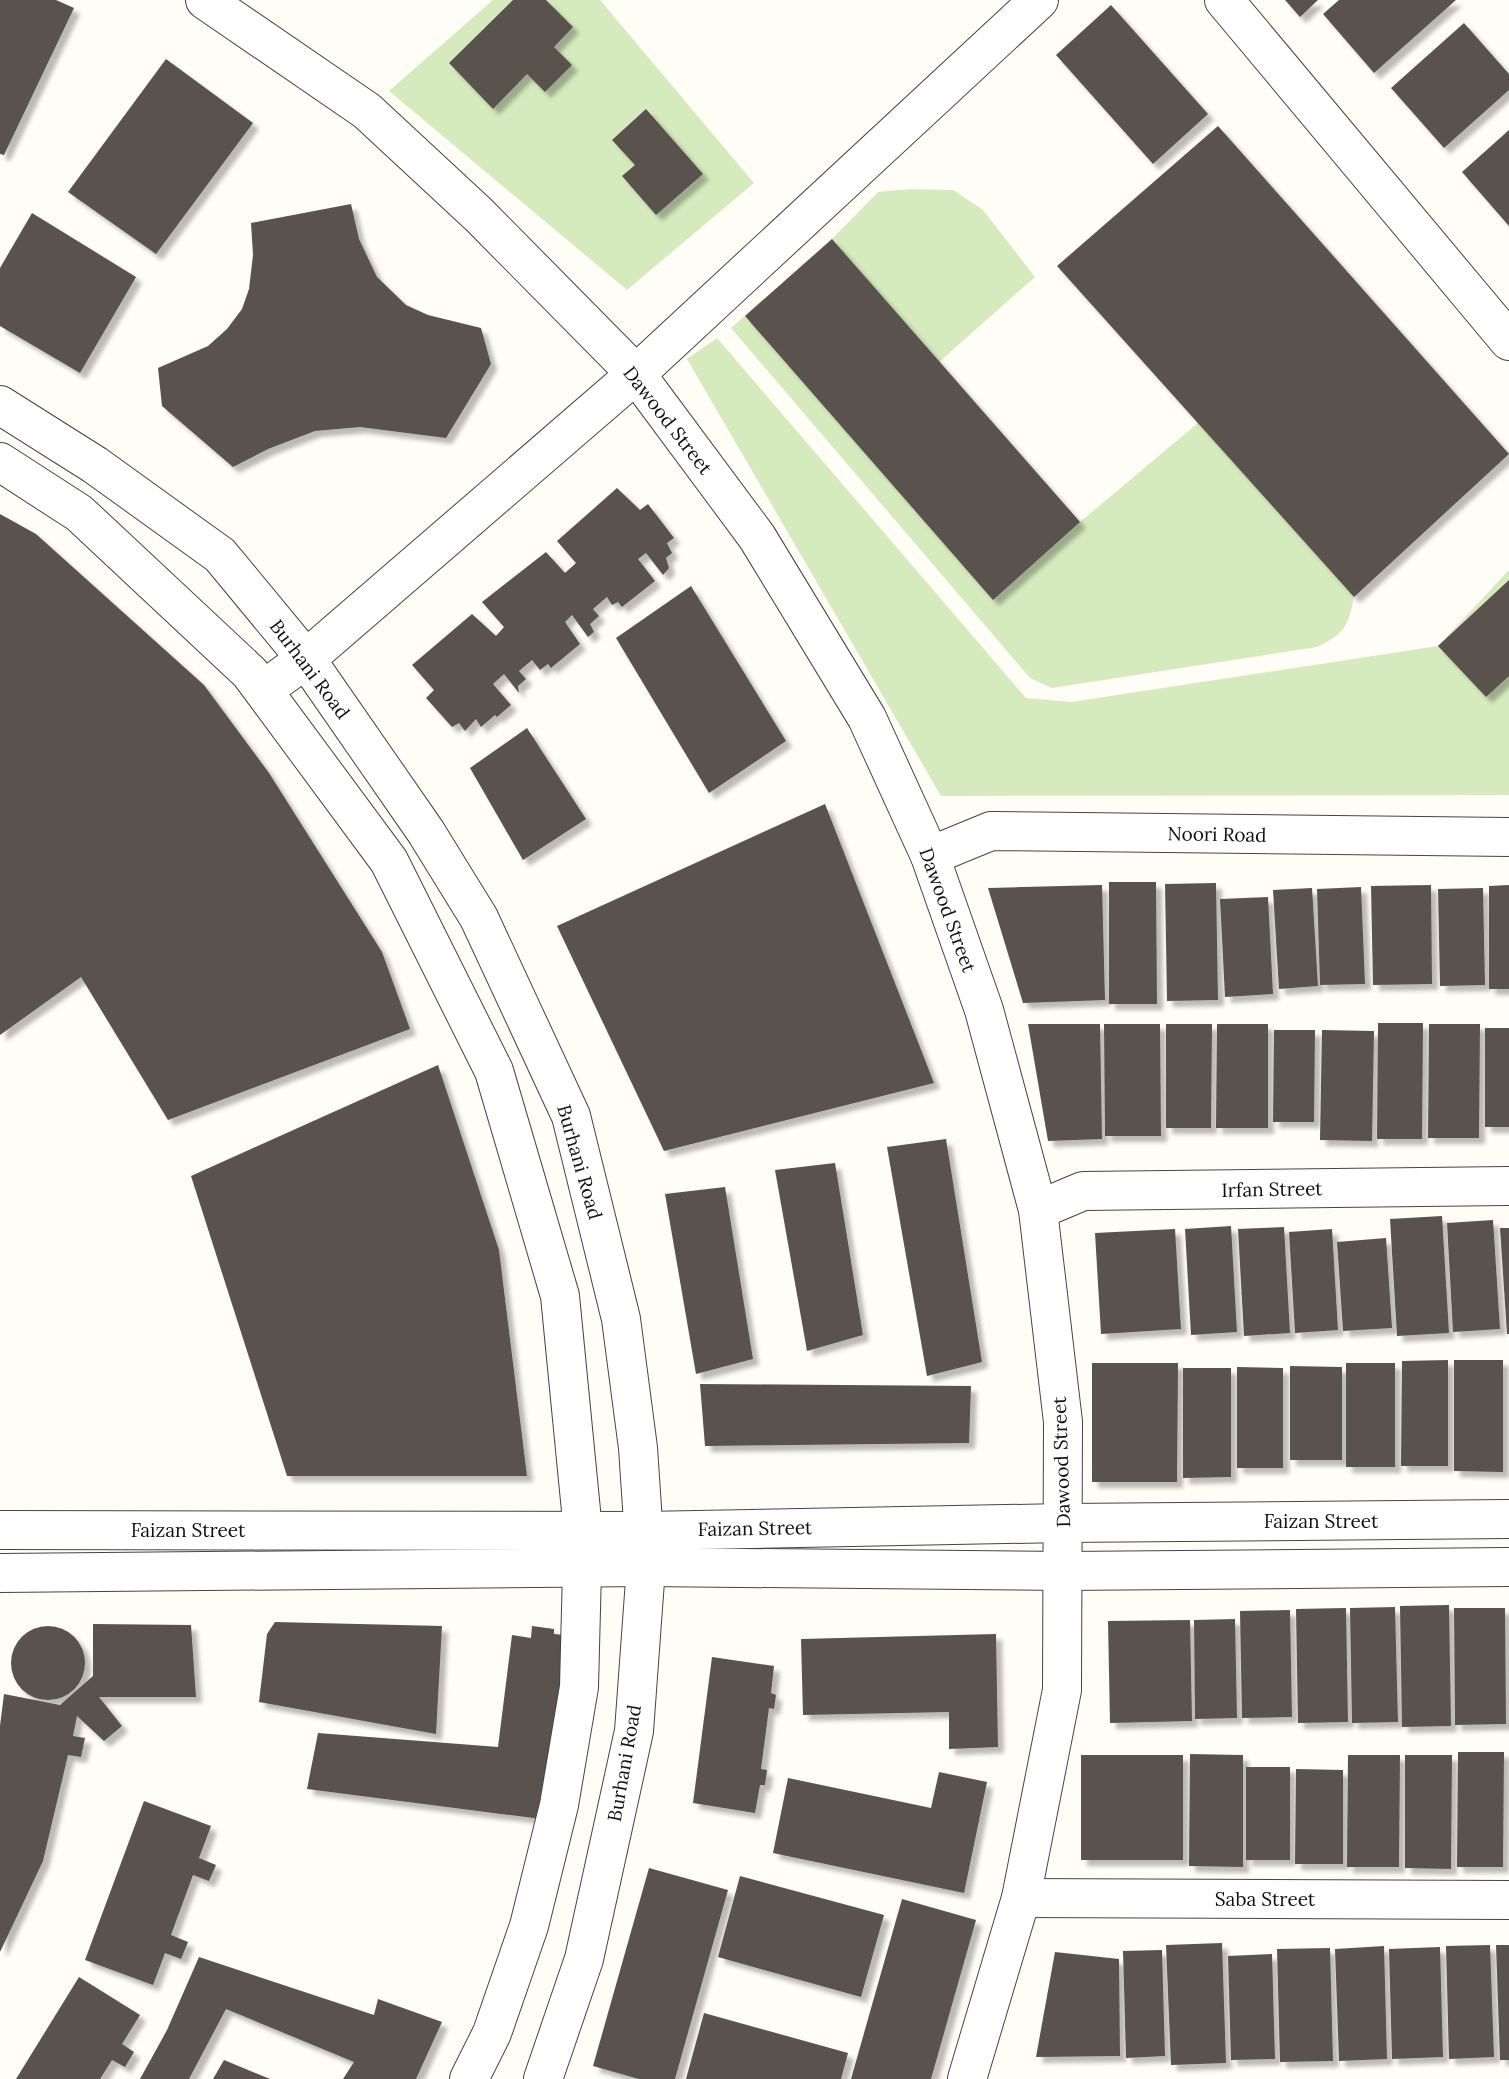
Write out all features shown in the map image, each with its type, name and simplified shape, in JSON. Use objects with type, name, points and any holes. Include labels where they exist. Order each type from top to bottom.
[{"type":"street","name":"Dawood Street","points":[[205,0],[367,111],[479,215],[636,374],[757,537],[867,718],[930,856],[984,1010],[1038,1210],[1063,1422],[1062,1690],[1021,1898],[967,2079]]},
{"type":"street","points":[[263,690],[306,659],[636,374],[1039,0]]},
{"type":"street","points":[[1224,0],[1509,341]]},
{"type":"street","name":"Burhani Road","points":[[0,405],[95,464],[220,555],[306,659],[426,832],[479,918],[571,1116],[621,1319],[638,1448],[645,1549],[634,1731],[584,1959],[543,2079]]},
{"type":"street","points":[[0,462],[79,513],[250,673],[389,860],[494,1071],[560,1297],[584,1549],[579,1687],[559,1805],[529,1926],[492,2034],[469,2079]]},
{"type":"street","name":"Noori Road","points":[[930,856],[991,831],[1509,837]]},
{"type":"street","name":"Irfan Street","points":[[1038,1210],[1083,1191],[1509,1186]]},
{"type":"street","name":"Faizan Street","points":[[645,1549],[1063,1523],[1509,1519]]},
{"type":"street","name":"Faizan Street","points":[[0,1530],[645,1549],[1064,1572],[1509,1567]]},
{"type":"street","name":"Faizan Street","points":[[0,1573],[584,1549]]},
{"type":"street","name":"Saba Street","points":[[1021,1898],[1509,1900]]},
{"type":"green space","points":[[493,0],[600,0],[754,183],[627,290],[389,91]]},
{"type":"green space","points":[[910,189],[953,190],[983,210],[1035,277],[939,362],[1080,522],[1198,423],[1354,597],[1347,623],[1339,633],[1317,647],[1052,688],[1030,678],[731,328],[832,239],[878,192]]},
{"type":"green space","points":[[717,338],[1026,698],[1071,702],[1438,646],[1509,570],[1509,795],[941,796],[687,359]]},
{"type":"building","points":[[0,0],[56,0],[74,8],[4,155],[0,154]]},
{"type":"building","points":[[513,0],[546,0],[573,27],[554,47],[572,65],[545,92],[527,74],[493,109],[449,63]]},
{"type":"building","points":[[1285,0],[1318,0],[1300,17]]},
{"type":"building","points":[[1339,0],[1456,0],[1374,73],[1323,14]]},
{"type":"building","points":[[1111,5],[1208,114],[1153,164],[1056,55]]},
{"type":"building","points":[[1464,23],[1509,74],[1509,90],[1444,148],[1391,88]]},
{"type":"building","points":[[166,59],[253,123],[156,254],[68,192]]},
{"type":"building","points":[[646,109],[703,174],[656,215],[622,176],[635,165],[612,140]]},
{"type":"building","points":[[1218,126],[1509,454],[1354,597],[1057,266]]},
{"type":"building","points":[[1509,130],[1509,226],[1462,172]]},
{"type":"building","points":[[351,204],[359,239],[377,277],[406,305],[428,315],[481,328],[491,364],[446,438],[360,427],[315,431],[268,449],[233,467],[162,406],[158,368],[208,346],[227,329],[242,309],[249,289],[253,255],[251,223]]},
{"type":"building","points":[[32,213],[136,277],[80,373],[0,326],[0,268]]},
{"type":"building","points":[[832,239],[1080,522],[993,600],[745,316]]},
{"type":"building","points":[[617,488],[640,510],[648,504],[674,538],[667,543],[672,553],[666,558],[669,568],[663,575],[646,553],[638,559],[655,581],[622,607],[618,602],[612,605],[607,597],[593,609],[599,616],[590,624],[594,632],[588,637],[572,615],[565,622],[580,644],[551,668],[548,664],[540,670],[532,660],[519,671],[526,679],[518,686],[519,693],[504,674],[493,684],[511,705],[481,727],[476,719],[465,731],[459,723],[452,727],[426,698],[434,690],[412,665],[472,614],[496,636],[504,627],[482,602],[546,552],[565,573],[576,563],[557,541]]},
{"type":"building","points":[[0,514],[36,534],[204,685],[269,773],[382,952],[410,1029],[168,1120],[81,977],[0,1035]]},
{"type":"building","points":[[1509,580],[1509,676],[1486,697],[1438,646]]},
{"type":"building","points":[[691,586],[786,741],[709,793],[616,638]]},
{"type":"building","points":[[527,728],[586,819],[523,860],[470,768]]},
{"type":"building","points":[[825,804],[934,1083],[664,1151],[557,926]]},
{"type":"building","points":[[1109,882],[1156,882],[1157,1004],[1109,1004]]},
{"type":"building","points":[[1216,883],[1218,1000],[1167,1001],[1165,884]]},
{"type":"building","points":[[1102,885],[1105,1000],[1023,1003],[988,888]]},
{"type":"building","points":[[1431,885],[1432,984],[1373,985],[1371,886]]},
{"type":"building","points":[[1509,885],[1509,989],[1489,989],[1489,886]]},
{"type":"building","points":[[1361,887],[1365,984],[1320,985],[1317,889]]},
{"type":"building","points":[[1312,888],[1318,986],[1279,989],[1273,890]]},
{"type":"building","points":[[1483,888],[1485,985],[1440,986],[1438,889]]},
{"type":"building","points":[[1268,897],[1273,994],[1225,997],[1220,899]]},
{"type":"building","points":[[1378,1023],[1423,1023],[1422,1139],[1377,1139]]},
{"type":"building","points":[[1028,1024],[1100,1024],[1102,1139],[1048,1141]]},
{"type":"building","points":[[1104,1024],[1160,1024],[1161,1136],[1105,1136]]},
{"type":"building","points":[[1166,1024],[1212,1024],[1211,1128],[1166,1128]]},
{"type":"building","points":[[1217,1024],[1268,1024],[1268,1128],[1216,1128]]},
{"type":"building","points":[[1429,1024],[1480,1024],[1479,1138],[1428,1138]]},
{"type":"building","points":[[1485,1028],[1509,1028],[1509,1127],[1485,1127]]},
{"type":"building","points":[[1274,1030],[1315,1030],[1314,1122],[1273,1122]]},
{"type":"building","points":[[1322,1030],[1374,1031],[1372,1141],[1320,1140]]},
{"type":"building","points":[[438,1065],[499,1250],[527,1476],[287,1476],[191,1176]]},
{"type":"building","points":[[946,1139],[982,1362],[927,1376],[887,1147]]},
{"type":"building","points":[[835,1163],[863,1335],[807,1351],[775,1170]]},
{"type":"building","points":[[725,1187],[753,1359],[696,1374],[665,1194]]},
{"type":"building","points":[[1442,1216],[1449,1333],[1397,1336],[1390,1219]]},
{"type":"building","points":[[1493,1220],[1500,1329],[1453,1332],[1447,1223]]},
{"type":"building","points":[[1231,1226],[1237,1332],[1191,1335],[1185,1229]]},
{"type":"building","points":[[1284,1227],[1290,1333],[1244,1336],[1238,1229]]},
{"type":"building","points":[[1500,1228],[1509,1228],[1509,1334],[1507,1334]]},
{"type":"building","points":[[1175,1229],[1181,1329],[1101,1334],[1095,1233]]},
{"type":"building","points":[[1332,1229],[1338,1330],[1295,1333],[1289,1232]]},
{"type":"building","points":[[1386,1238],[1392,1328],[1343,1331],[1337,1242]]},
{"type":"building","points":[[1448,1360],[1448,1466],[1401,1466],[1402,1361]]},
{"type":"building","points":[[1454,1360],[1503,1360],[1503,1472],[1454,1471]]},
{"type":"building","points":[[1092,1363],[1178,1363],[1177,1482],[1092,1482]]},
{"type":"building","points":[[1346,1363],[1395,1363],[1395,1467],[1346,1467]]},
{"type":"building","points":[[1290,1366],[1342,1367],[1342,1460],[1290,1460]]},
{"type":"building","points":[[1237,1367],[1283,1368],[1283,1468],[1237,1468]]},
{"type":"building","points":[[1183,1368],[1231,1368],[1231,1477],[1183,1478]]},
{"type":"building","points":[[700,1384],[971,1386],[969,1443],[705,1446]]},
{"type":"building","points":[[1449,1605],[1451,1726],[1402,1727],[1400,1606]]},
{"type":"building","points":[[1395,1607],[1398,1722],[1352,1723],[1350,1608]]},
{"type":"building","points":[[1346,1608],[1348,1722],[1298,1723],[1296,1609]]},
{"type":"building","points":[[1454,1608],[1505,1608],[1506,1724],[1455,1725]]},
{"type":"building","points":[[1290,1610],[1292,1717],[1242,1718],[1240,1611]]},
{"type":"building","points":[[1235,1619],[1237,1718],[1195,1719],[1194,1620]]},
{"type":"building","points":[[1190,1620],[1192,1721],[1110,1723],[1108,1621]]},
{"type":"building","points":[[275,1622],[442,1626],[436,1734],[259,1702],[267,1634]]},
{"type":"building","points":[[93,1624],[191,1625],[196,1697],[99,1697],[122,1726],[104,1741],[77,1716],[73,1736],[85,1738],[81,1757],[68,1755],[43,1861],[0,1952],[0,1726],[4,1694],[60,1705],[93,1676]]},
{"type":"building","points":[[48,1626],[69,1632],[79,1642],[85,1663],[79,1684],[69,1694],[48,1700],[27,1694],[17,1684],[11,1663],[17,1642],[27,1632]]},
{"type":"building","points":[[532,1626],[554,1629],[554,1634],[573,1636],[549,1820],[307,1789],[318,1733],[498,1747],[512,1635],[531,1638]]},
{"type":"building","points":[[996,1634],[998,1747],[949,1749],[949,1712],[803,1715],[801,1639]]},
{"type":"building","points":[[712,1657],[774,1666],[771,1693],[776,1695],[774,1709],[769,1708],[761,1769],[767,1770],[765,1785],[760,1785],[755,1813],[693,1803]]},
{"type":"building","points":[[1458,1752],[1504,1752],[1503,1867],[1457,1867]]},
{"type":"building","points":[[1190,1754],[1243,1755],[1243,1867],[1189,1866]]},
{"type":"building","points":[[1081,1755],[1183,1755],[1183,1860],[1081,1860]]},
{"type":"building","points":[[1348,1755],[1400,1755],[1399,1867],[1347,1867]]},
{"type":"building","points":[[1405,1755],[1452,1755],[1451,1869],[1405,1868]]},
{"type":"building","points":[[1246,1767],[1290,1767],[1290,1860],[1246,1860]]},
{"type":"building","points":[[1296,1769],[1343,1770],[1343,1864],[1295,1864]]},
{"type":"building","points":[[939,1772],[987,1782],[964,1893],[773,1853],[788,1778],[931,1808]]},
{"type":"building","points":[[144,1801],[211,1826],[199,1858],[216,1865],[209,1881],[193,1875],[171,1935],[188,1942],[181,1959],[165,1953],[153,1985],[85,1960]]},
{"type":"building","points":[[649,1868],[728,1890],[675,2079],[639,2079],[593,2066]]},
{"type":"building","points":[[740,1876],[884,1915],[861,1997],[718,1957]]},
{"type":"building","points":[[902,1899],[976,1920],[931,2079],[851,2079]]},
{"type":"building","points":[[1222,1943],[1226,2063],[1171,2065],[1166,1945]]},
{"type":"building","points":[[1490,1945],[1494,2057],[1449,2059],[1446,1946]]},
{"type":"building","points":[[1496,1945],[1509,1945],[1509,2060],[1500,2060]]},
{"type":"building","points":[[1384,1946],[1387,2059],[1339,2061],[1335,1949]]},
{"type":"building","points":[[1440,1947],[1443,2057],[1392,2059],[1389,1949]]},
{"type":"building","points":[[1330,1948],[1333,2061],[1280,2062],[1277,1949]]},
{"type":"building","points":[[1162,1950],[1165,2056],[1126,2058],[1123,1951]]},
{"type":"building","points":[[1055,1952],[1119,1959],[1120,2056],[1036,2057]]},
{"type":"building","points":[[1272,1954],[1275,2059],[1231,2060],[1228,1956]]},
{"type":"building","points":[[199,1957],[374,2015],[378,1999],[442,2022],[416,2079],[343,2079],[354,2062],[226,2009],[189,2079],[140,2079],[167,2030]]},
{"type":"building","points":[[79,1977],[140,2015],[122,2044],[134,2052],[125,2067],[112,2060],[100,2079],[16,2079]]},
{"type":"building","points":[[704,2013],[848,2053],[841,2079],[686,2079]]},
{"type":"building","points":[[224,2060],[270,2079],[213,2079]]}]
